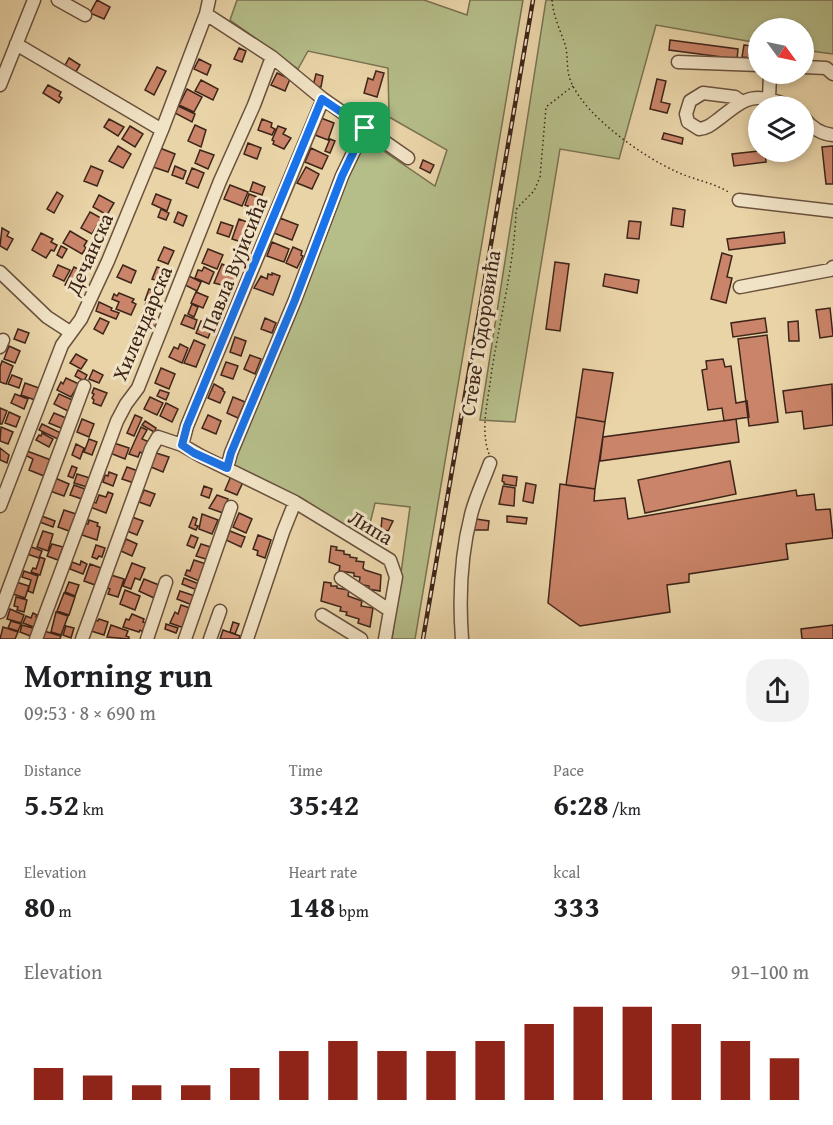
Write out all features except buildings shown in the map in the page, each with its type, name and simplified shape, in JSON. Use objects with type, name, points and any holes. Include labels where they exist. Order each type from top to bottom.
[{"type":"street","points":[[0,85],[34,0]]},
{"type":"street","points":[[58,0],[85,15]]},
{"type":"street","name":"Дечанска","points":[[0,506],[62,345],[86,309],[108,261],[162,130],[206,14],[209,0]]},
{"type":"street","points":[[206,14],[272,57],[322,99],[408,158]]},
{"type":"street","points":[[16,44],[162,130]]},
{"type":"street","name":"Хилендарска","points":[[36,639],[117,421],[138,388],[272,57]]},
{"type":"street","points":[[678,62],[748,65]]},
{"type":"street","points":[[814,67],[826,68],[833,74]]},
{"type":"street","points":[[742,102],[748,98]]},
{"type":"street","name":"Павла Вујисића","points":[[182,445],[187,426],[322,99]]},
{"type":"street","points":[[814,127],[833,135]]},
{"type":"street","points":[[227,468],[342,176],[365,128]]},
{"type":"street","points":[[739,200],[833,211]]},
{"type":"street","points":[[740,287],[830,270],[833,267]]},
{"type":"street","points":[[0,272],[47,317],[70,332]]},
{"type":"street","points":[[0,612],[84,386]]},
{"type":"street","name":"Липа","points":[[82,639],[154,440],[158,437],[182,445],[295,502],[390,561],[396,577],[385,639]]},
{"type":"street","points":[[462,639],[463,562],[471,514],[490,463]]},
{"type":"street","points":[[247,639],[295,502]]},
{"type":"street","points":[[185,639],[231,507]]},
{"type":"street","points":[[341,578],[389,610]]},
{"type":"street","points":[[147,639],[166,582]]},
{"type":"street","points":[[210,639],[220,611]]},
{"type":"street","points":[[322,615],[361,639]]},
{"type":"path","points":[[552,0],[566,47],[566,68],[581,99],[604,123],[646,156],[676,172],[721,187],[739,200]]},
{"type":"path","name":"Стеве Тодоровића","points":[[490,463],[485,414],[512,253],[516,212],[534,190],[540,177],[546,107],[573,86]]},
{"type":"green space","points":[[237,0],[424,0],[467,15],[470,0],[523,0],[415,639],[392,639],[410,507],[375,503],[366,540],[233,465],[234,456],[346,179],[366,139],[435,186],[447,150],[389,117],[388,68],[308,51],[298,69],[230,20]]},
{"type":"green space","points":[[546,0],[833,0],[833,54],[814,51],[814,18],[748,18],[748,41],[656,25],[619,159],[560,149],[515,422],[480,420]]},
{"type":"railway","points":[[423,639],[533,0]]},
{"type":"route","points":[[322,99],[365,128],[342,176],[324,228],[231,453],[227,468],[194,453],[182,445],[187,426],[322,99]]}]
